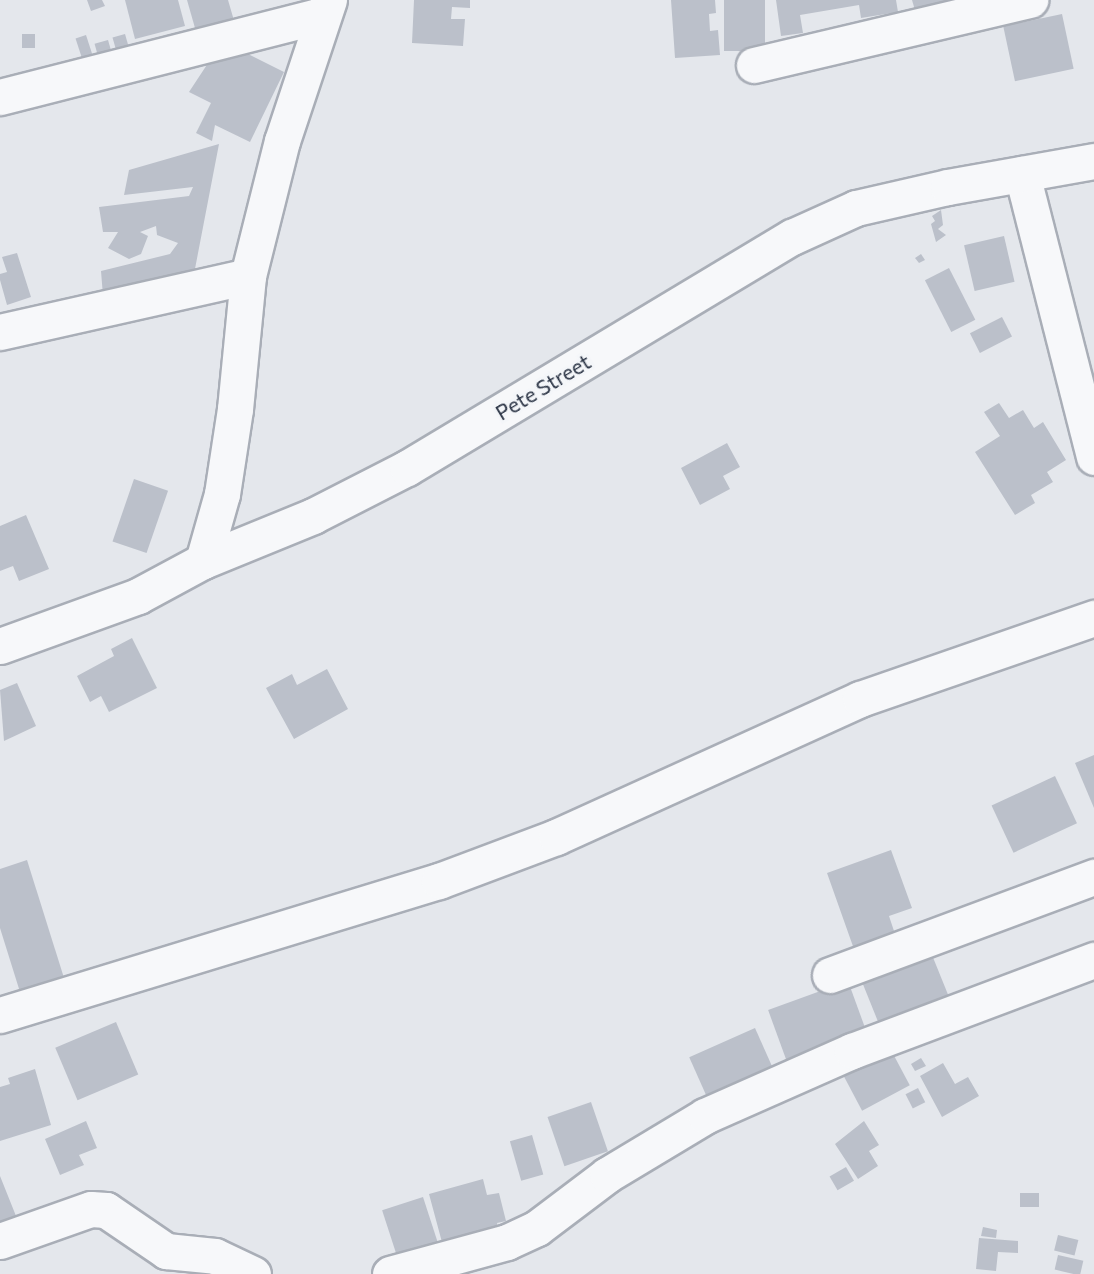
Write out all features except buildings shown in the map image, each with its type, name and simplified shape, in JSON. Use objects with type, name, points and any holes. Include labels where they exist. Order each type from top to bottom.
[{"type":"street","points":[[754,65],[1030,0]]},
{"type":"street","points":[[0,97],[325,7]]},
{"type":"street","points":[[203,561],[222,494],[235,409],[248,276],[282,141],[325,7]]},
{"type":"street","name":"Pete Street","points":[[0,646],[138,596],[203,561],[313,516],[407,468],[792,237],[856,208],[1094,162]]},
{"type":"street","points":[[1021,174],[1094,457]]},
{"type":"street","points":[[0,332],[248,276]]},
{"type":"street","points":[[0,1015],[439,881],[556,837],[860,699],[1094,618]]},
{"type":"street","points":[[830,975],[1094,877]]},
{"type":"street","points":[[390,1274],[507,1242],[537,1228],[607,1175],[716,1110],[864,1046],[1094,960]]},
{"type":"street","points":[[0,1241],[91,1209],[106,1210],[166,1251],[215,1256],[253,1274]]}]
